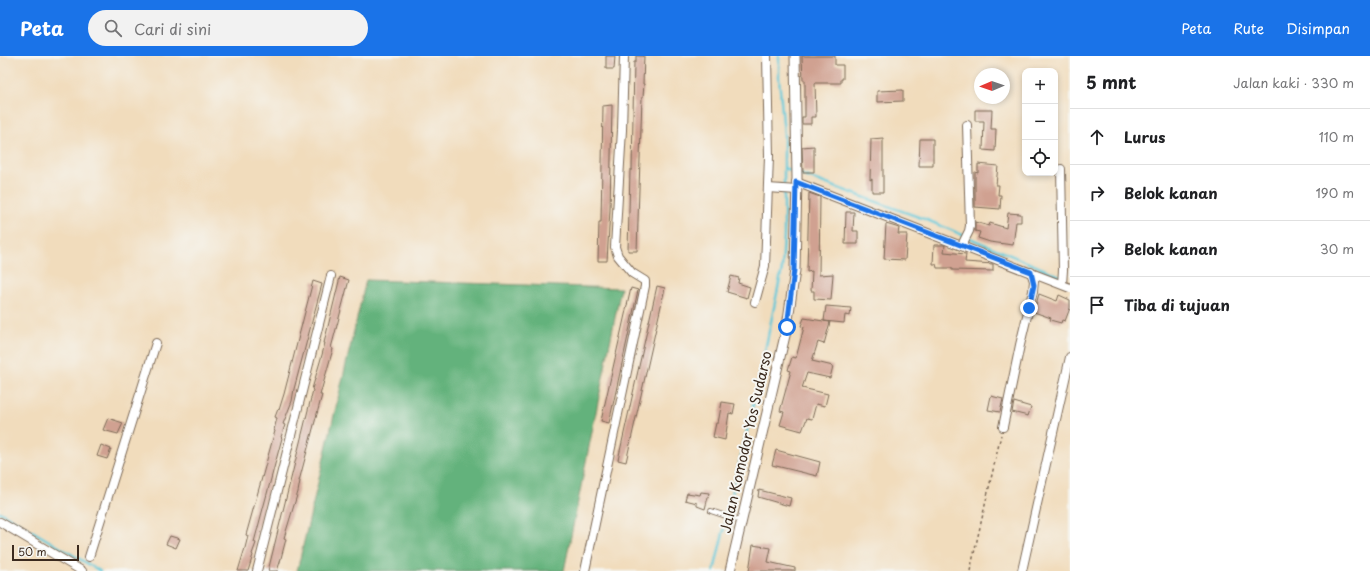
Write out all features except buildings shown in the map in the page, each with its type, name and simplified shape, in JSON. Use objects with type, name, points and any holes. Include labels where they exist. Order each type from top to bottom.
[{"type":"street","points":[[585,571],[645,286],[645,281],[632,273],[618,256],[615,247],[622,130],[624,56]]},
{"type":"street","points":[[755,302],[765,266],[771,188],[767,56]]},
{"type":"street","name":"Jalan Komodor Yos Sudarso","points":[[730,571],[737,519],[787,327],[794,270],[795,185],[797,166],[796,56]]},
{"type":"street","points":[[964,243],[970,226],[967,125]]},
{"type":"street","points":[[1061,169],[1062,283]]},
{"type":"street","points":[[771,188],[795,185],[964,243],[1031,272],[1062,283],[1070,288]]},
{"type":"street","points":[[1003,427],[1033,291],[1034,281],[1031,272]]},
{"type":"street","points":[[258,571],[331,276]]},
{"type":"street","points":[[89,558],[156,343]]},
{"type":"street","points":[[1022,571],[1070,357]]},
{"type":"street","points":[[0,522],[82,571]]},
{"type":"lane","points":[[711,512],[737,519]]},
{"type":"path","points":[[970,571],[1003,427]]},
{"type":"green space","points":[[366,280],[621,288],[564,571],[297,571]]},
{"type":"waterway","points":[[714,571],[758,384],[782,269],[784,235],[784,134],[779,78],[779,56]]},
{"type":"waterway","points":[[784,168],[794,172]]},
{"type":"waterway","points":[[799,174],[927,220],[1060,276]]},
{"type":"waterway","points":[[0,512],[100,571]]},
{"type":"route","points":[[787,327],[794,270],[796,182],[1031,272],[1034,285],[1029,308]]}]
